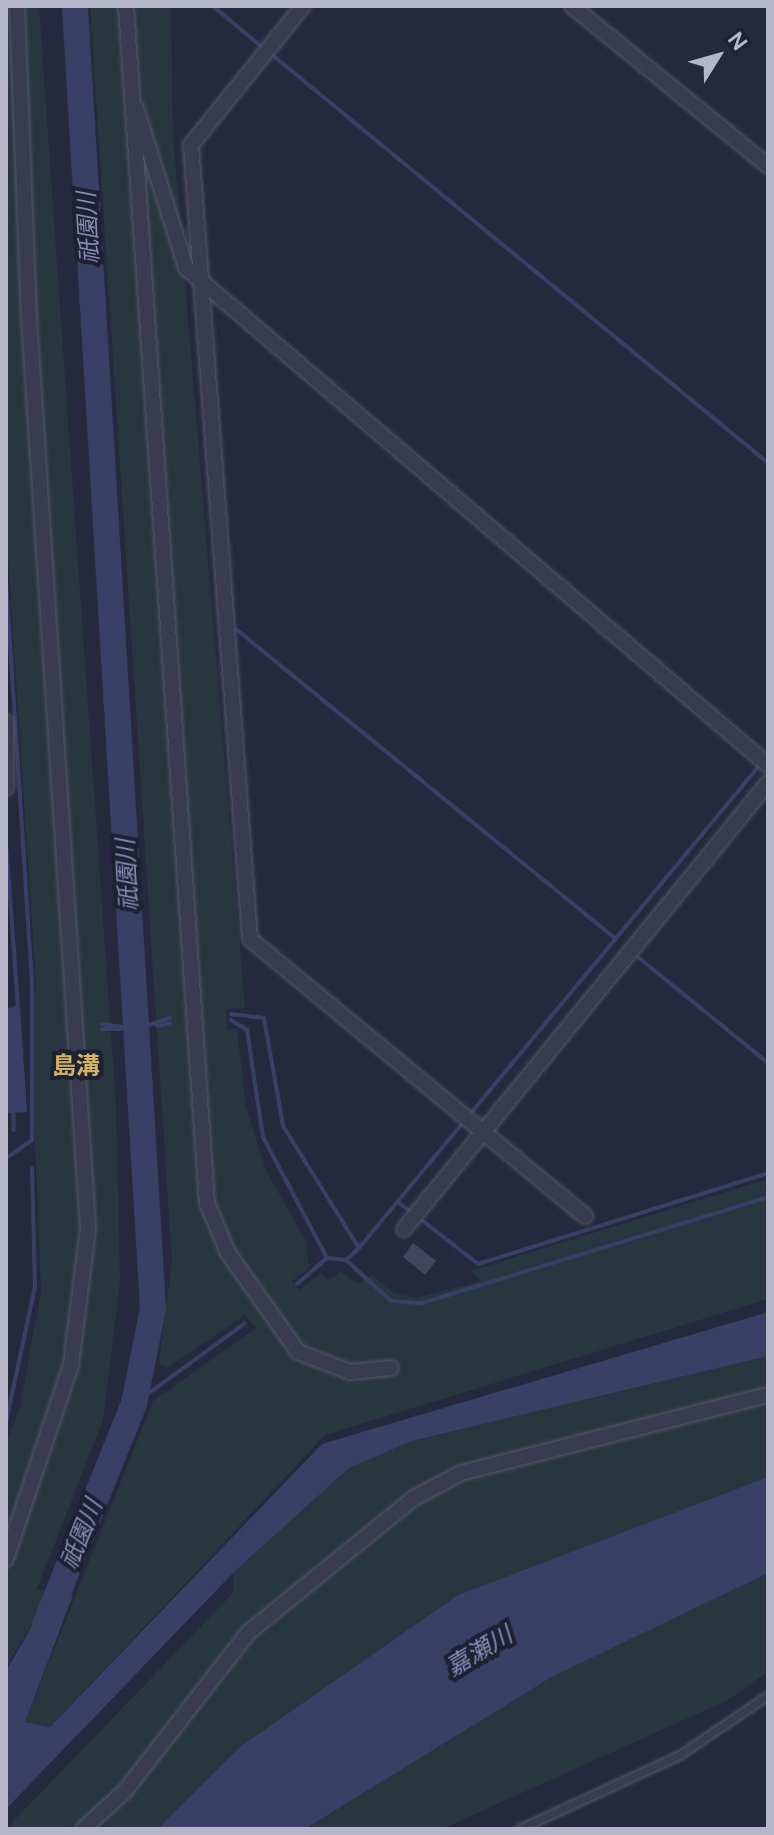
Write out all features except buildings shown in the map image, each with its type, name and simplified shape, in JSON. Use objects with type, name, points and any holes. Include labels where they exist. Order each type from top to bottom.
[{"type":"street","points":[[6,1559],[71,1365],[87,1278],[88,1203],[29,319],[17,6]]},
{"type":"street","points":[[126,6],[127,77],[207,1203],[228,1253],[298,1352],[350,1372],[391,1368]]},
{"type":"street","points":[[303,6],[191,145],[250,939],[585,1216]]},
{"type":"street","points":[[572,6],[768,166]]},
{"type":"street","points":[[127,77],[178,256],[200,280],[768,765]]},
{"type":"street","points":[[6,722],[8,788]]},
{"type":"street","points":[[404,1229],[481,1130],[768,783]]},
{"type":"street","points":[[83,1829],[125,1791],[249,1632],[414,1498],[461,1473],[768,1395]]},
{"type":"lane","points":[[519,1829],[681,1754],[768,1695]]},
{"type":"shaded area","points":[[6,6],[39,6],[116,1105],[120,1281],[103,1420],[37,1589],[52,1591],[6,1667],[6,1443],[20,1407],[41,1291],[30,1020],[36,983],[6,528]]},
{"type":"shaded area","points":[[90,6],[171,6],[173,135],[245,1008],[226,1009],[227,1030],[237,1028],[246,1106],[265,1168],[306,1242],[309,1268],[292,1281],[299,1290],[320,1273],[329,1280],[341,1272],[359,1284],[372,1275],[393,1293],[416,1298],[481,1281],[470,1271],[768,1179],[768,1299],[325,1435],[50,1727],[25,1722],[153,1401],[256,1328],[245,1315],[167,1368],[159,1363],[172,1262]]},
{"type":"shaded area","points":[[768,1356],[768,1477],[458,1595],[241,1746],[157,1829],[6,1829],[234,1592],[234,1572],[349,1468],[412,1441]]},
{"type":"shaded area","points":[[768,1573],[768,1672],[726,1701],[442,1829],[305,1829],[550,1678]]},
{"type":"water","points":[[20,1007],[27,1112],[6,1113],[6,1008]]},
{"type":"water","points":[[768,1312],[768,1356],[412,1441],[349,1468],[234,1572],[6,1809],[6,1671],[52,1591],[73,1595],[25,1722],[50,1727],[322,1444]]},
{"type":"water","name":"嘉瀬川","points":[[768,1477],[768,1573],[550,1678],[305,1829],[157,1829],[241,1746],[458,1595]]},
{"type":"waterway","name":"祇園川","points":[[45,1625],[134,1404],[153,1309],[75,6]]},
{"type":"waterway","points":[[213,6],[263,48]]},
{"type":"waterway","points":[[270,53],[768,463]]},
{"type":"waterway","points":[[6,581],[32,985],[32,1140],[6,1158]]},
{"type":"waterway","points":[[237,630],[616,939]]},
{"type":"waterway","points":[[231,1014],[264,1018],[283,1126],[359,1248],[768,755]]},
{"type":"waterway","points":[[6,843],[18,1006],[6,1016]]},
{"type":"waterway","points":[[639,958],[768,1063]]},
{"type":"waterway","name":"祇園川","points":[[102,1024],[139,1029],[170,1018]]},
{"type":"waterway","points":[[231,1020],[247,1030],[263,1137],[327,1258]]},
{"type":"waterway","points":[[157,1026],[170,1023]]},
{"type":"waterway","points":[[102,1029],[121,1029]]},
{"type":"waterway","points":[[13,1107],[14,1130]]},
{"type":"waterway","points":[[6,1422],[35,1287],[32,1168]]},
{"type":"waterway","points":[[419,1218],[478,1264],[768,1173]]},
{"type":"waterway","points":[[327,1258],[346,1260],[391,1301],[422,1303],[768,1197]]},
{"type":"waterway","points":[[398,1202],[412,1213]]},
{"type":"waterway","points":[[346,1260],[359,1248]]},
{"type":"waterway","points":[[297,1284],[327,1258]]},
{"type":"waterway","points":[[134,1404],[245,1323]]},
{"type":"district","name":"島溝","points":[[76,1066]]}]
